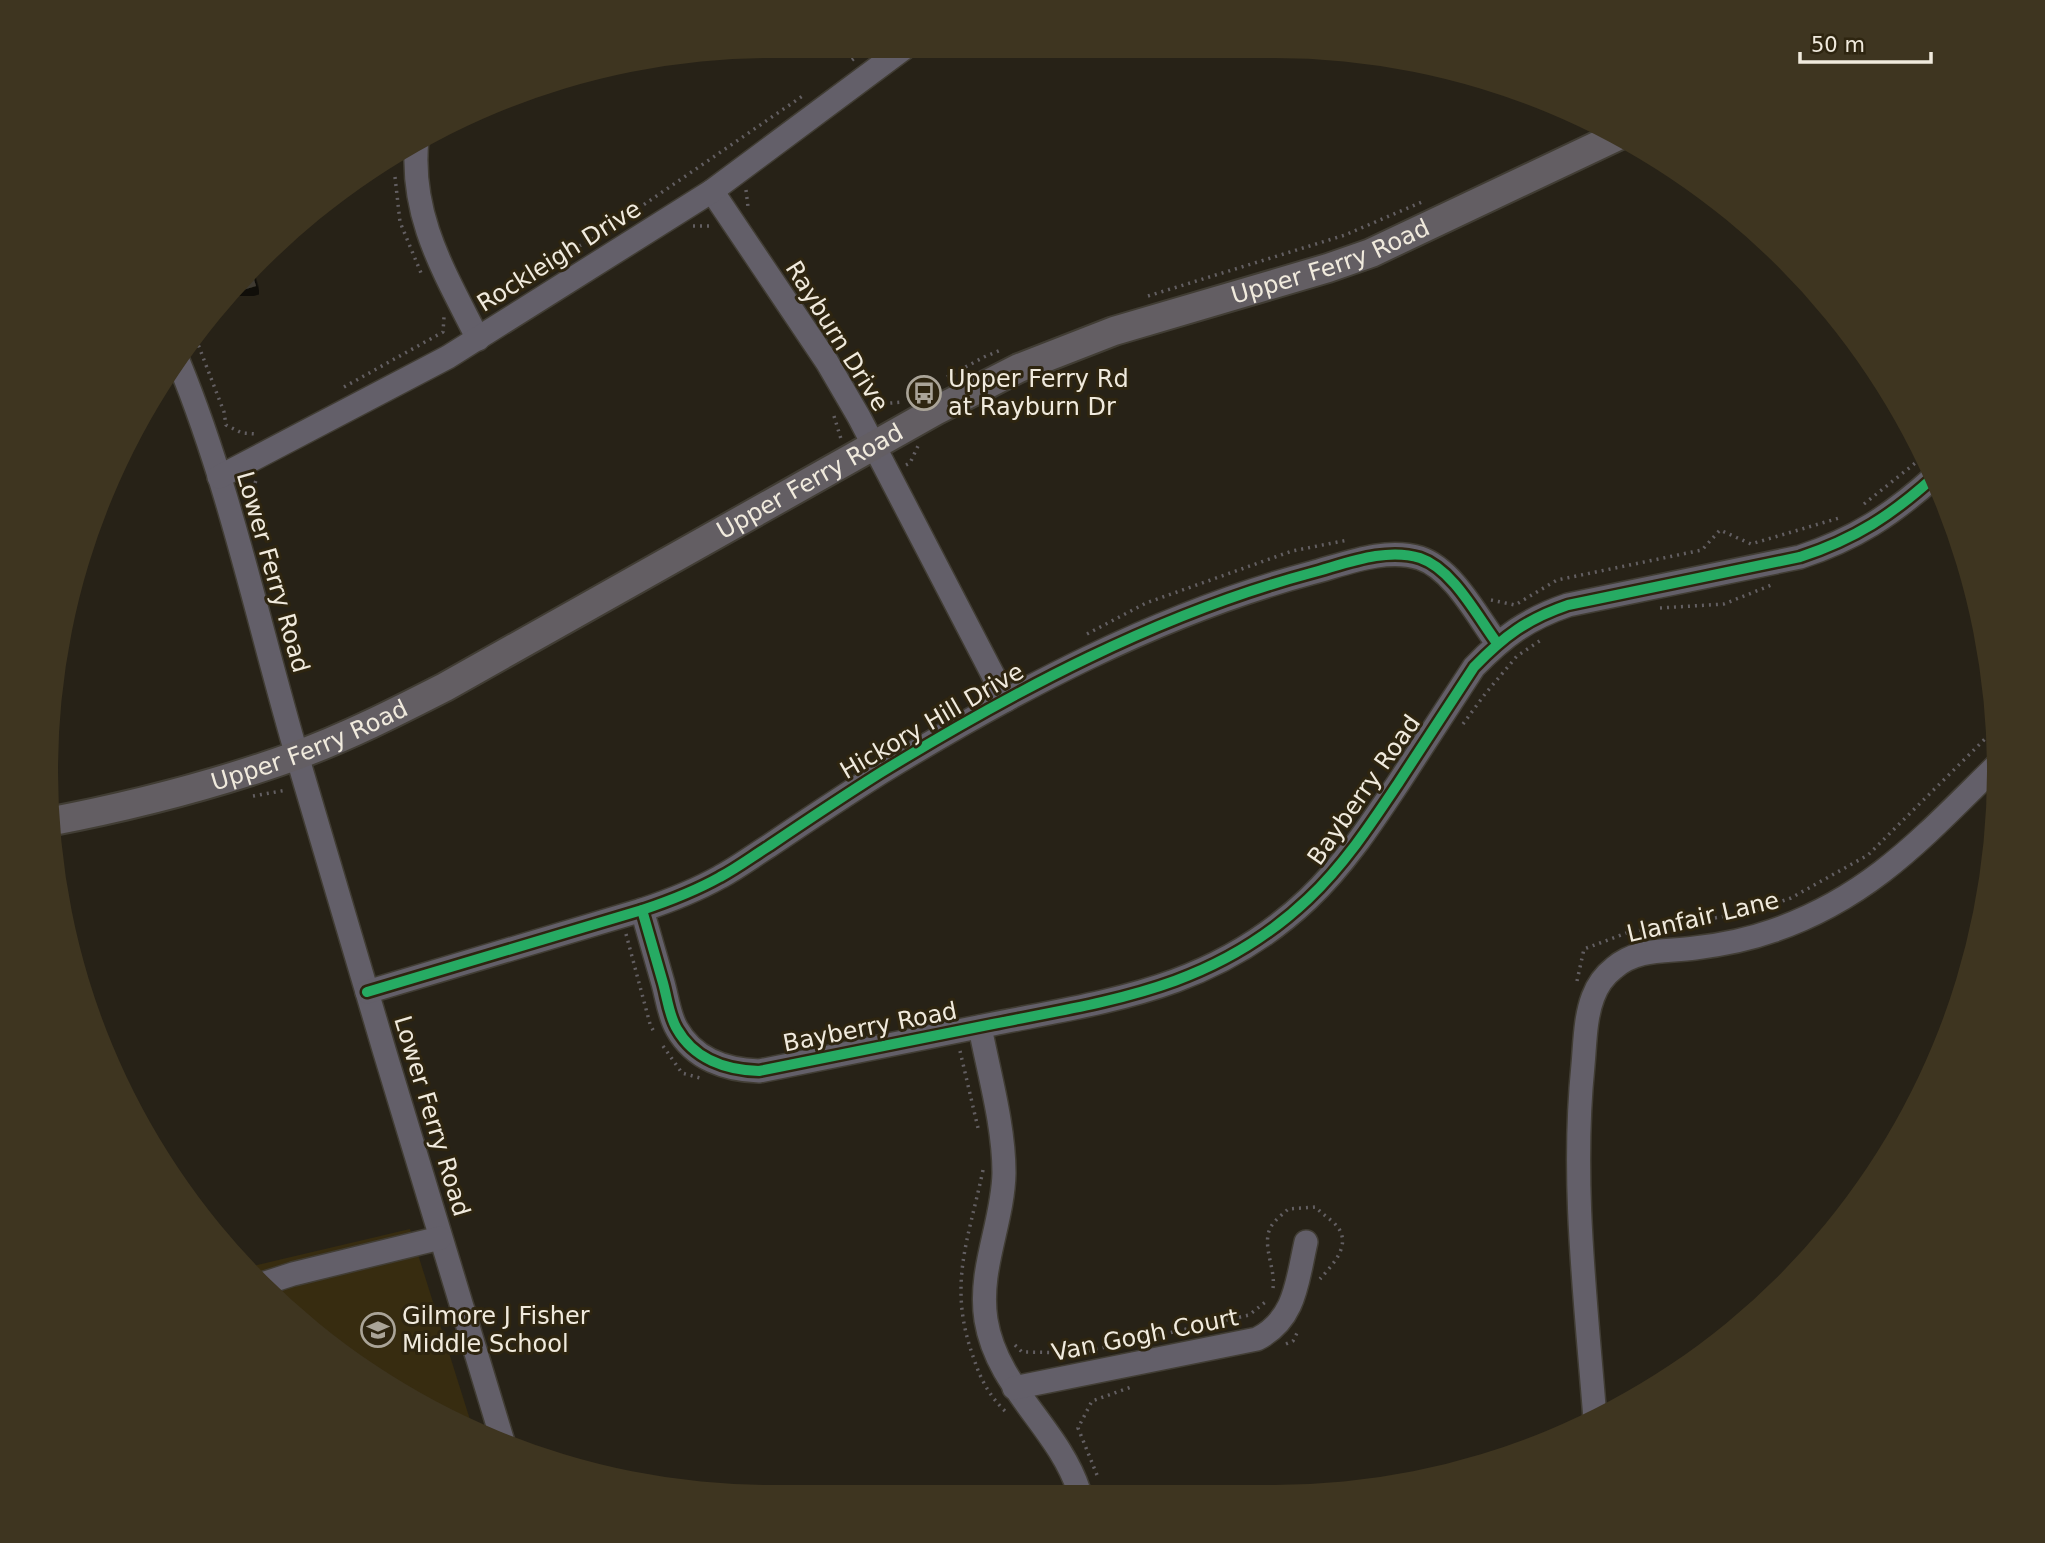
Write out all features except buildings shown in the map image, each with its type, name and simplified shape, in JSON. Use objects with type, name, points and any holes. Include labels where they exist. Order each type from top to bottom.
[{"type":"main road","name":"Upper Ferry Road","points":[[59,820],[159,798],[223,780],[297,755],[387,717],[446,687],[959,399],[1055,352],[1114,331],[1371,253],[1607,141]]},
{"type":"street","name":"Rockleigh Drive","points":[[219,477],[448,358],[712,191],[903,58]]},
{"type":"street","points":[[417,152],[416,184],[431,244],[478,339]]},
{"type":"street","name":"Rayburn Drive","points":[[712,191],[827,362],[874,446],[1006,700]]},
{"type":"street","name":"Lower Ferry Road","points":[[182,370],[219,477],[297,755],[500,1432]]},
{"type":"street","name":"Bayberry Road","points":[[642,910],[676,1028],[688,1045],[701,1056],[739,1070],[758,1071],[980,1027],[1134,995],[1175,982],[1214,965],[1275,927],[1338,869],[1365,833],[1474,667],[1517,627],[1544,613],[1568,605],[1800,557],[1827,548],[1882,520],[1926,483]]},
{"type":"street","name":"Hickory Hill Drive","points":[[367,992],[681,897],[723,876],[860,786],[1006,700],[1167,623],[1294,578],[1390,554],[1415,556],[1439,568],[1452,581],[1497,643]]},
{"type":"street","name":"Llanfair Lane","points":[[1594,1409],[1579,1196],[1578,1142],[1588,1015],[1601,981],[1613,968],[1628,958],[1644,953],[1731,942],[1770,932],[1837,903],[1871,882],[1903,857],[1987,775]]},
{"type":"street","points":[[980,1027],[1003,1146],[1004,1175],[986,1271],[985,1307],[992,1346],[1014,1388],[1049,1432],[1076,1485]]},
{"type":"street","points":[[272,1280],[440,1238]]},
{"type":"street","name":"Van Gogh Court","points":[[1014,1388],[1257,1339],[1270,1333],[1289,1309],[1306,1242]]},
{"type":"street","points":[[277,1285],[293,1273]]},
{"type":"path","points":[[499,289],[598,236],[813,89]]},
{"type":"path","points":[[395,175],[400,222],[424,277]]},
{"type":"path","points":[[746,187],[748,211]]},
{"type":"path","points":[[1138,299],[1345,235],[1422,202]]},
{"type":"path","points":[[340,390],[443,332],[442,312]]},
{"type":"path","points":[[198,346],[224,412],[226,425],[242,433],[255,435],[265,430]]},
{"type":"path","points":[[939,382],[984,357],[1010,347]]},
{"type":"path","points":[[857,371],[878,404],[905,402]]},
{"type":"path","points":[[1657,608],[1724,604],[1778,582]]},
{"type":"path","points":[[1461,726],[1517,656],[1549,635]]},
{"type":"path","points":[[1575,990],[1584,949],[1629,932],[1751,912],[1791,898],[1868,855],[1986,738]]},
{"type":"path","points":[[626,933],[650,1024],[656,1035]]},
{"type":"path","points":[[662,1045],[682,1073],[705,1080]]},
{"type":"path","points":[[960,1048],[979,1134]]},
{"type":"path","points":[[985,1161],[965,1244],[960,1282],[960,1314],[982,1381],[998,1405],[1013,1419]]},
{"type":"path","points":[[1014,1343],[1022,1352],[1079,1353],[1249,1315],[1272,1298],[1275,1279],[1268,1252],[1268,1236],[1270,1227],[1288,1209],[1316,1207],[1339,1229],[1343,1246],[1339,1258],[1316,1283]]},
{"type":"path","points":[[1282,1346],[1293,1341],[1298,1332]]},
{"type":"path","points":[[1097,1475],[1078,1428],[1092,1401],[1145,1384]]},
{"type":"shaded area","name":"Gilmore J Fisher Middle School","points":[[410,1229],[470,1418],[415,1390],[337,1338],[257,1265]]},
{"type":"cycle path","points":[[642,910],[677,1029],[692,1048],[712,1061],[747,1070],[759,1071],[1080,1007],[1160,986],[1236,953],[1272,929],[1308,899],[1367,829],[1474,667],[1517,630],[1540,616],[1568,605],[1800,557],[1820,550],[1856,534],[1888,514],[1926,483]]},
{"type":"cycle path","points":[[367,992],[642,910],[711,882],[880,773],[1035,684],[1143,633],[1254,590],[1365,558],[1407,555],[1420,558],[1443,572],[1473,607],[1497,643]]},
{"type":"place","name":"Upper Ferry Rd at Rayburn Dr","points":[[924,393]]},
{"type":"place","name":"Gilmore J Fisher Middle School","points":[[378,1330]]}]
